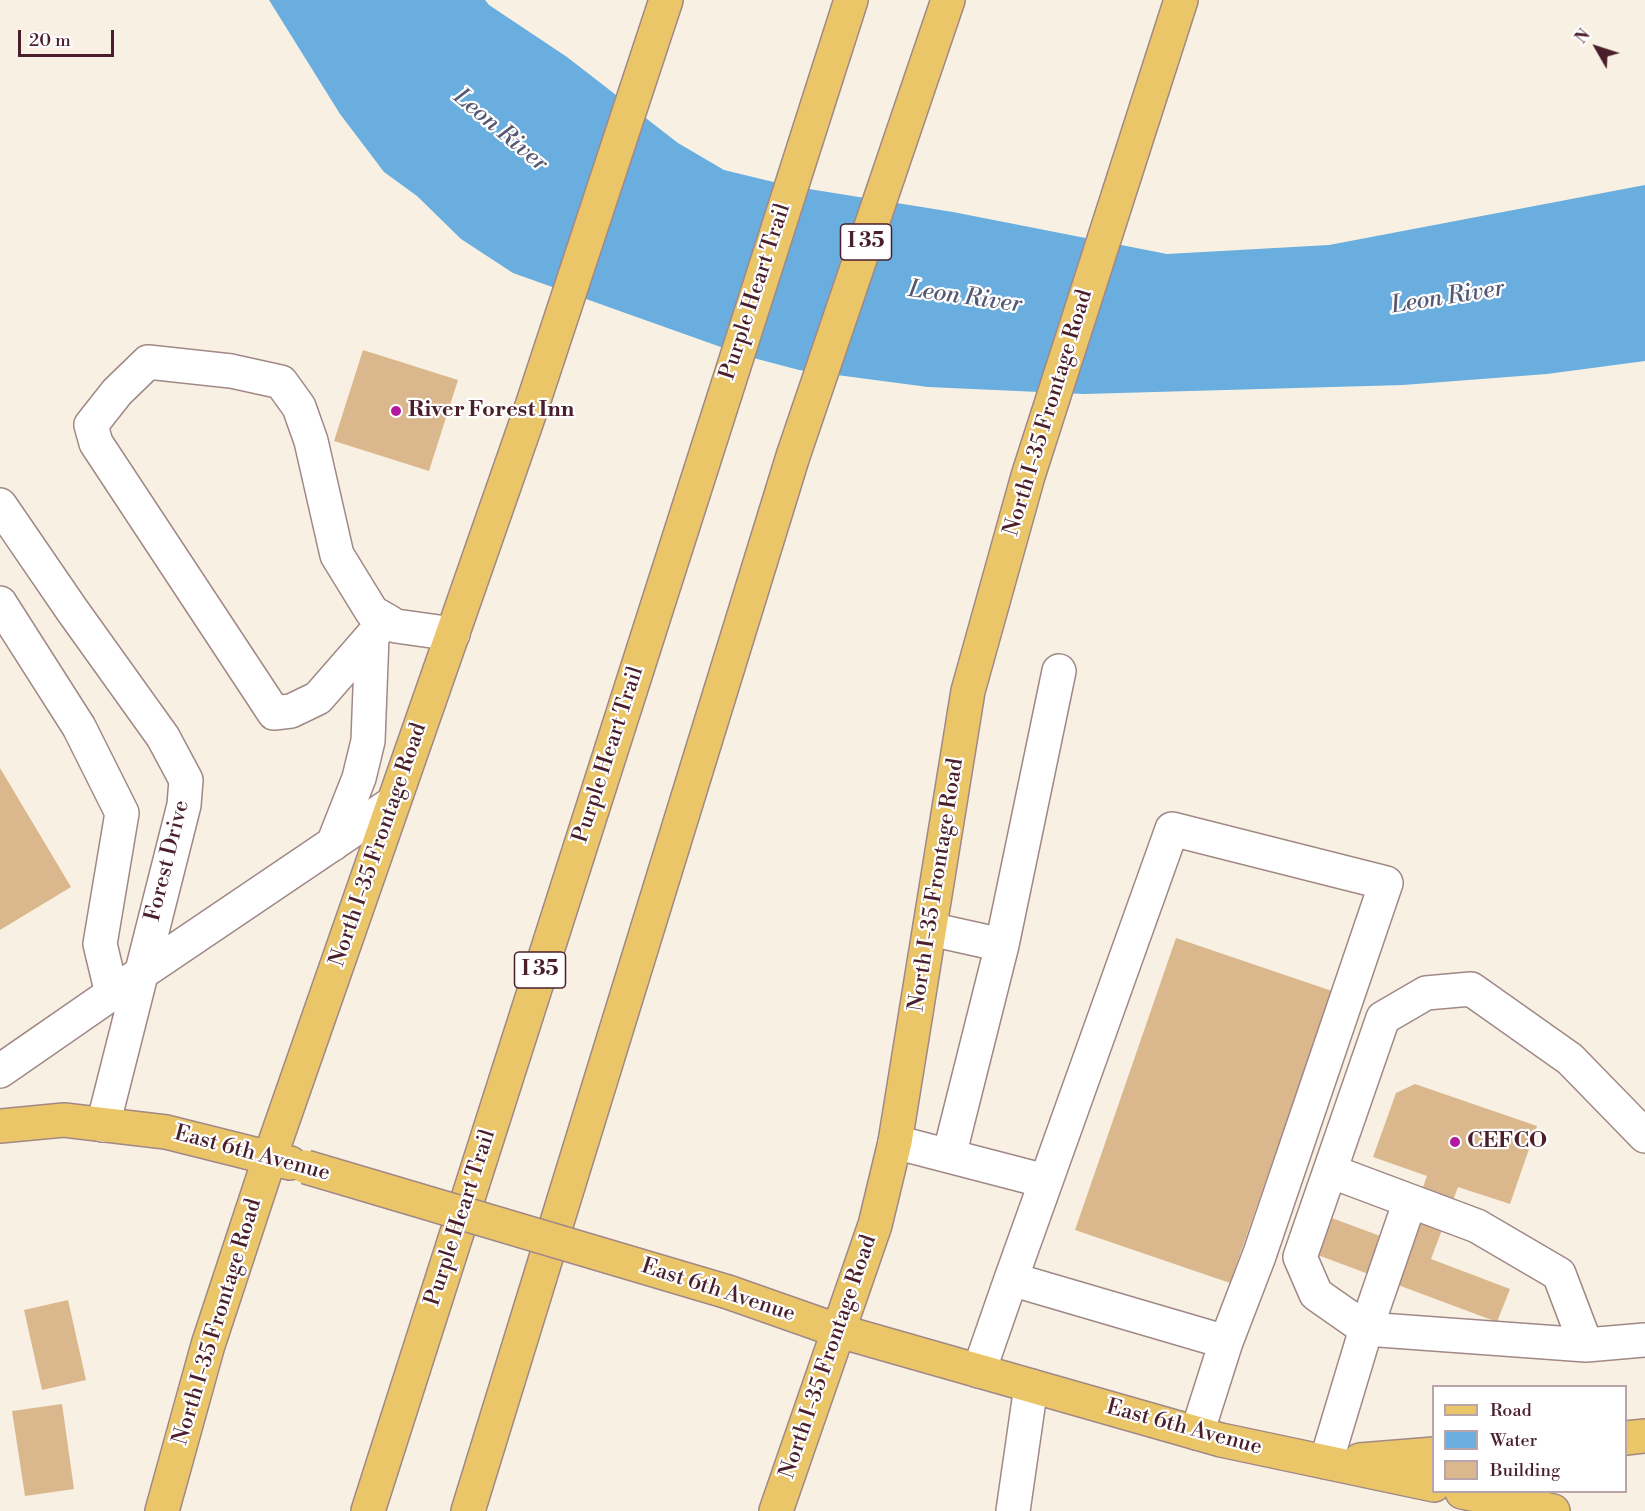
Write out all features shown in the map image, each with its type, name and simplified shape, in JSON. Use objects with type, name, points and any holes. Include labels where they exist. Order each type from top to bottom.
[{"type":"main road","name":"North I-35 Frontage Road","points":[[162,1511],[208,1345],[270,1157],[531,409],[666,0]]},
{"type":"main road","name":"North I-35 Frontage Road","points":[[776,1511],[875,1225],[895,1142],[968,691],[1028,476],[1181,0]]},
{"type":"main road","name":"Purple Heart Trail","points":[[368,1511],[850,1]]},
{"type":"main road","name":"I 35","points":[[468,1511],[793,456],[944,14]]},
{"type":"main road","name":"East 6th Avenue","points":[[0,1126],[64,1120],[166,1132],[270,1157],[728,1292],[839,1331],[1221,1440],[1432,1485]]},
{"type":"main road","points":[[476,1511],[494,1430]]},
{"type":"main road","points":[[1627,1438],[1645,1436]]},
{"type":"main road","points":[[1326,1462],[1432,1454]]},
{"type":"main road","points":[[1444,1493],[1456,1511]]},
{"type":"main road","points":[[1471,1493],[1553,1511]]},
{"type":"street","points":[[333,844],[359,778],[368,741],[379,628],[372,612],[337,555],[312,441],[299,407],[281,382],[231,371],[148,362],[117,392],[91,425],[96,443],[274,713],[291,711],[318,698],[379,628],[396,626],[453,634]]},
{"type":"street","name":"Forest Drive","points":[[5,519],[163,737],[186,780],[184,805],[103,1125]]},
{"type":"street","points":[[0,603],[79,727],[122,813],[100,944],[112,994]]},
{"type":"street","points":[[949,1156],[1002,945],[1059,671]]},
{"type":"street","points":[[0,1071],[393,803]]},
{"type":"street","points":[[979,1371],[1172,830],[1386,883],[1260,1256],[1226,1342],[1197,1433]]},
{"type":"street","points":[[930,929],[1002,945]]},
{"type":"street","points":[[1645,1136],[1570,1059],[1471,989],[1426,993],[1383,1018],[1300,1257],[1316,1294],[1366,1329],[1586,1345],[1645,1340]]},
{"type":"street","points":[[895,1142],[1045,1181]]},
{"type":"street","points":[[1330,1171],[1477,1226],[1559,1274],[1586,1345]]},
{"type":"street","points":[[1326,1462],[1366,1329],[1410,1201]]},
{"type":"street","points":[[1011,1279],[1226,1342]]},
{"type":"street","points":[[1013,1511],[1031,1386]]},
{"type":"water","name":"Leon River","points":[[269,0],[485,0],[489,5],[567,57],[678,143],[724,170],[790,186],[953,212],[1167,254],[1329,245],[1645,185],[1645,361],[1547,374],[1403,385],[1084,394],[928,387],[799,370],[746,356],[513,273],[461,239],[417,196],[384,172],[340,114]]},
{"type":"building","name":"River Forest Inn","points":[[363,350],[458,380],[429,471],[334,441]]},
{"type":"building","points":[[0,768],[71,887],[0,930]]},
{"type":"building","points":[[1176,938],[1332,991],[1230,1283],[1075,1230]]},
{"type":"building","points":[[1415,1084],[1537,1126],[1510,1204],[1458,1187],[1431,1259],[1510,1289],[1497,1322],[1315,1254],[1329,1217],[1402,1244],[1427,1176],[1373,1157],[1396,1093]]},
{"type":"building","points":[[68,1300],[86,1380],[42,1390],[24,1310]]},
{"type":"building","points":[[62,1404],[74,1489],[25,1496],[12,1411]]},
{"type":"place","name":"River Forest Inn","points":[[396,411]]},
{"type":"place","name":"CEFCO","points":[[1455,1142]]}]
